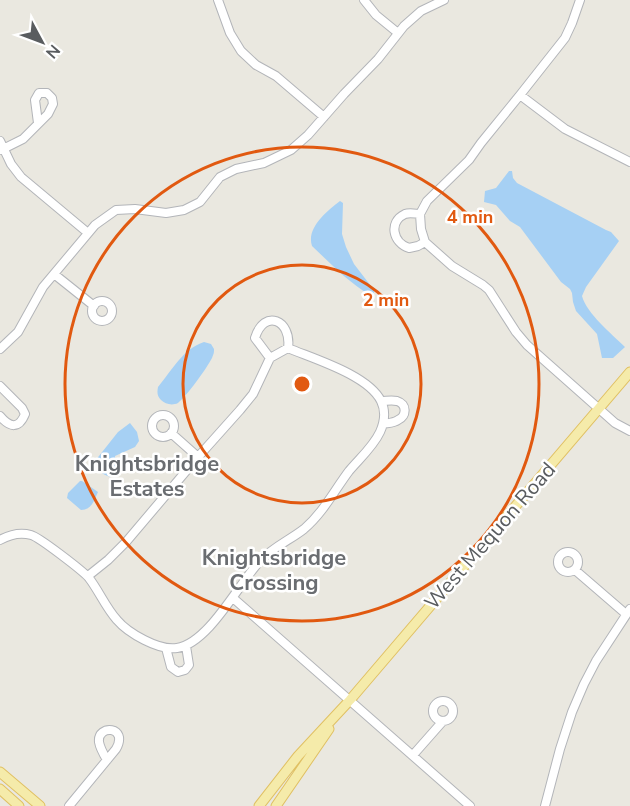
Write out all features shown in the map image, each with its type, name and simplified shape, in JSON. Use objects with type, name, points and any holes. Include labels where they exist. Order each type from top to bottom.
[{"type":"main road","name":"West Mequon Road","points":[[259,806],[298,756],[350,700],[630,372]]},
{"type":"main road","name":"West Mequon Road","points":[[276,806],[350,700]]},
{"type":"main road","points":[[0,772],[40,806]]},
{"type":"main road","points":[[0,789],[19,806]]},
{"type":"street","points":[[218,0],[230,33],[241,51],[256,65],[276,76],[324,117]]},
{"type":"street","points":[[364,0],[376,15],[398,33]]},
{"type":"street","points":[[0,349],[18,332],[43,287],[95,225],[116,210],[135,209],[166,213],[183,210],[200,202],[220,177],[236,169],[264,163],[291,150],[308,135],[378,59],[404,26],[421,11],[444,0]]},
{"type":"street","points":[[580,0],[565,38],[469,160],[427,201],[420,214],[421,229],[425,242],[452,266],[483,285],[527,345],[615,423],[630,431]]},
{"type":"street","points":[[520,95],[565,129],[630,162]]},
{"type":"street","points":[[2,150],[23,139],[38,123]]},
{"type":"street","points":[[0,141],[2,150],[21,177],[88,233]]},
{"type":"street","points":[[420,214],[405,214],[398,220],[394,227],[395,236],[399,243],[409,248],[425,242]]},
{"type":"street","points":[[54,274],[94,306]]},
{"type":"street","points":[[270,358],[255,338],[260,326],[268,321],[281,324],[288,331],[288,348]]},
{"type":"street","points":[[88,576],[126,542],[253,394],[270,358],[288,348]]},
{"type":"street","points":[[0,540],[8,535],[31,535],[41,540],[88,576],[117,621],[150,643],[166,648],[186,645],[208,628],[265,556],[304,529],[320,514],[342,481],[375,441],[383,424],[384,413],[381,400],[365,383],[288,348]]},
{"type":"street","points":[[0,386],[25,414],[22,421],[15,425],[10,425],[0,416]]},
{"type":"street","points":[[381,400],[398,401],[404,405],[405,409],[404,416],[399,420],[383,424]]},
{"type":"street","points":[[171,433],[198,457]]},
{"type":"street","points":[[545,806],[572,712],[596,661],[628,612],[574,570]]},
{"type":"street","points":[[233,598],[470,806]]},
{"type":"street","points":[[166,648],[171,667],[178,672],[185,670],[189,665],[186,645]]},
{"type":"street","points":[[413,755],[442,721]]},
{"type":"street","points":[[69,806],[107,760]]},
{"type":"water","points":[[509,171],[512,171],[517,183],[611,232],[619,241],[582,296],[594,316],[625,347],[613,358],[602,358],[597,334],[576,311],[570,289],[561,282],[520,227],[510,221],[496,205],[484,202],[485,191],[496,188]]},
{"type":"water","points":[[340,201],[343,203],[342,234],[346,247],[354,264],[374,290],[374,294],[370,295],[354,284],[312,246],[311,239],[315,226]]},
{"type":"water","points":[[204,342],[211,344],[214,352],[201,375],[178,403],[171,404],[163,401],[158,395],[158,387],[184,355]]},
{"type":"water","points":[[130,423],[137,432],[139,441],[135,447],[115,456],[116,471],[110,477],[107,476],[98,469],[95,461],[118,432]]},
{"type":"water","points":[[80,481],[98,492],[94,502],[84,510],[67,498],[68,493]]},
{"type":"district","name":"Knightsbridge Estates","points":[[147,476]]},
{"type":"district","name":"Knightsbridge Crossing","points":[[274,570]]}]
